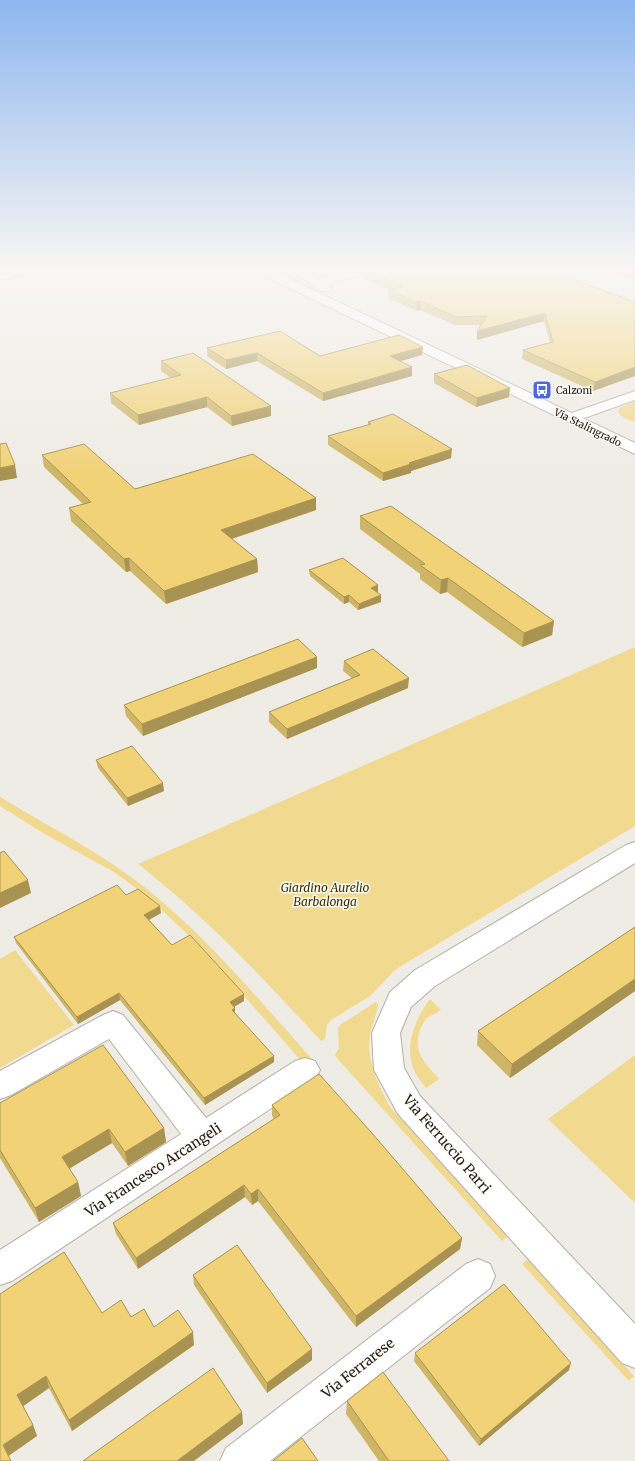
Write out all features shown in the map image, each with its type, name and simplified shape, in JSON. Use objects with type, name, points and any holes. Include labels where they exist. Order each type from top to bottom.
[{"type":"main road","name":"Via Stalingrado","points":[[402,337],[635,449]]},
{"type":"main road","name":"Via Stalingrado","points":[[428,337],[548,393]]},
{"type":"main road","points":[[571,418],[635,395]]},
{"type":"main road","name":"Via Stalingrado","points":[[569,402],[607,420]]},
{"type":"main road","points":[[612,438],[635,454]]},
{"type":"main road","name":"Via Ferruccio Parri","points":[[630,1344],[409,1105],[389,1070],[386,1033],[400,1000],[425,978],[635,851]]},
{"type":"main road","points":[[0,1086],[113,1023],[203,1138]]},
{"type":"main road","name":"Via Francesco Arcangeli","points":[[0,1269],[203,1138],[305,1070]]},
{"type":"main road","name":"Via Ferrarese","points":[[238,1461],[478,1276]]},
{"type":"green space","points":[[410,337],[413,337],[563,408],[560,409]]},
{"type":"green space","points":[[635,401],[635,422],[623,417],[618,411],[620,408]]},
{"type":"green space","name":"Giardino Aurelio Barbalonga","points":[[635,647],[635,826],[401,966],[393,972],[370,996],[331,1020],[327,1025],[325,1039],[321,1041],[233,948],[187,905],[138,864]]},
{"type":"green space","points":[[0,797],[94,852],[130,876],[170,908],[213,949],[312,1059],[304,1064],[202,948],[148,897],[114,872],[43,833],[0,806]]},
{"type":"green space","points":[[15,950],[74,1025],[0,1068],[0,959]]},
{"type":"green space","points":[[430,999],[441,1010],[424,1021],[420,1030],[418,1045],[420,1054],[424,1061],[439,1079],[426,1088],[416,1074],[410,1053],[412,1034],[415,1025]]},
{"type":"green space","points":[[376,1002],[378,1007],[370,1034],[369,1044],[371,1063],[386,1100],[391,1108],[508,1236],[502,1241],[336,1057],[335,1055],[339,1048],[338,1028],[340,1025]]},
{"type":"green space","points":[[635,1055],[635,1203],[548,1119]]},
{"type":"green space","points":[[528,1259],[634,1376],[629,1381],[522,1264]]},
{"type":"building","points":[[253,337],[290,337],[320,356],[391,337],[403,337],[423,347],[390,356],[412,367],[323,393],[257,353],[226,360],[207,348]]},
{"type":"building","points":[[552,337],[635,337],[635,367],[595,382],[523,350],[553,342]]},
{"type":"building","points":[[193,353],[271,406],[231,416],[207,397],[138,415],[110,393],[181,375],[161,361]]},
{"type":"building","points":[[467,365],[510,388],[477,398],[434,374]]},
{"type":"building","points":[[393,414],[452,449],[383,473],[328,436],[371,424],[368,422]]},
{"type":"building","points":[[6,443],[15,465],[0,468],[0,444]]},
{"type":"building","points":[[84,444],[135,489],[253,454],[316,498],[221,530],[257,559],[164,591],[129,558],[124,559],[69,508],[91,502],[42,455]]},
{"type":"building","points":[[391,506],[554,621],[524,633],[448,578],[441,580],[420,565],[425,564],[360,516]]},
{"type":"building","points":[[343,558],[378,585],[371,588],[381,595],[359,604],[349,595],[344,597],[309,570]]},
{"type":"building","points":[[298,639],[317,657],[142,724],[124,705]]},
{"type":"building","points":[[373,649],[409,678],[287,729],[269,712],[360,675],[344,661]]},
{"type":"building","points":[[132,746],[163,783],[127,798],[96,760]]},
{"type":"building","points":[[4,851],[28,880],[0,893],[0,853]]},
{"type":"building","points":[[117,885],[126,895],[138,889],[160,906],[144,915],[172,945],[190,935],[244,994],[230,1002],[235,1008],[232,1010],[274,1056],[204,1098],[119,993],[77,1017],[14,937]]},
{"type":"building","points":[[635,927],[635,979],[512,1064],[478,1031]]},
{"type":"building","points":[[103,1045],[164,1128],[125,1152],[109,1129],[62,1157],[78,1182],[35,1208],[0,1150],[0,1103]]},
{"type":"building","points":[[319,1074],[462,1238],[356,1316],[258,1189],[251,1194],[244,1185],[136,1258],[113,1223],[280,1115],[272,1105]]},
{"type":"building","points":[[237,1245],[312,1349],[267,1383],[193,1275]]},
{"type":"building","points":[[64,1252],[102,1313],[121,1300],[131,1317],[144,1309],[154,1327],[178,1310],[193,1332],[69,1420],[46,1376],[17,1395],[33,1425],[3,1445],[11,1461],[0,1461],[0,1294]]},
{"type":"building","points":[[504,1284],[571,1363],[481,1439],[415,1353]]},
{"type":"building","points":[[213,1368],[242,1412],[177,1461],[83,1461]]},
{"type":"building","points":[[383,1372],[449,1461],[389,1461],[347,1401]]},
{"type":"building","points":[[302,1438],[318,1461],[273,1461]]},
{"type":"place","name":"Calzoni","points":[[542,390]]}]
